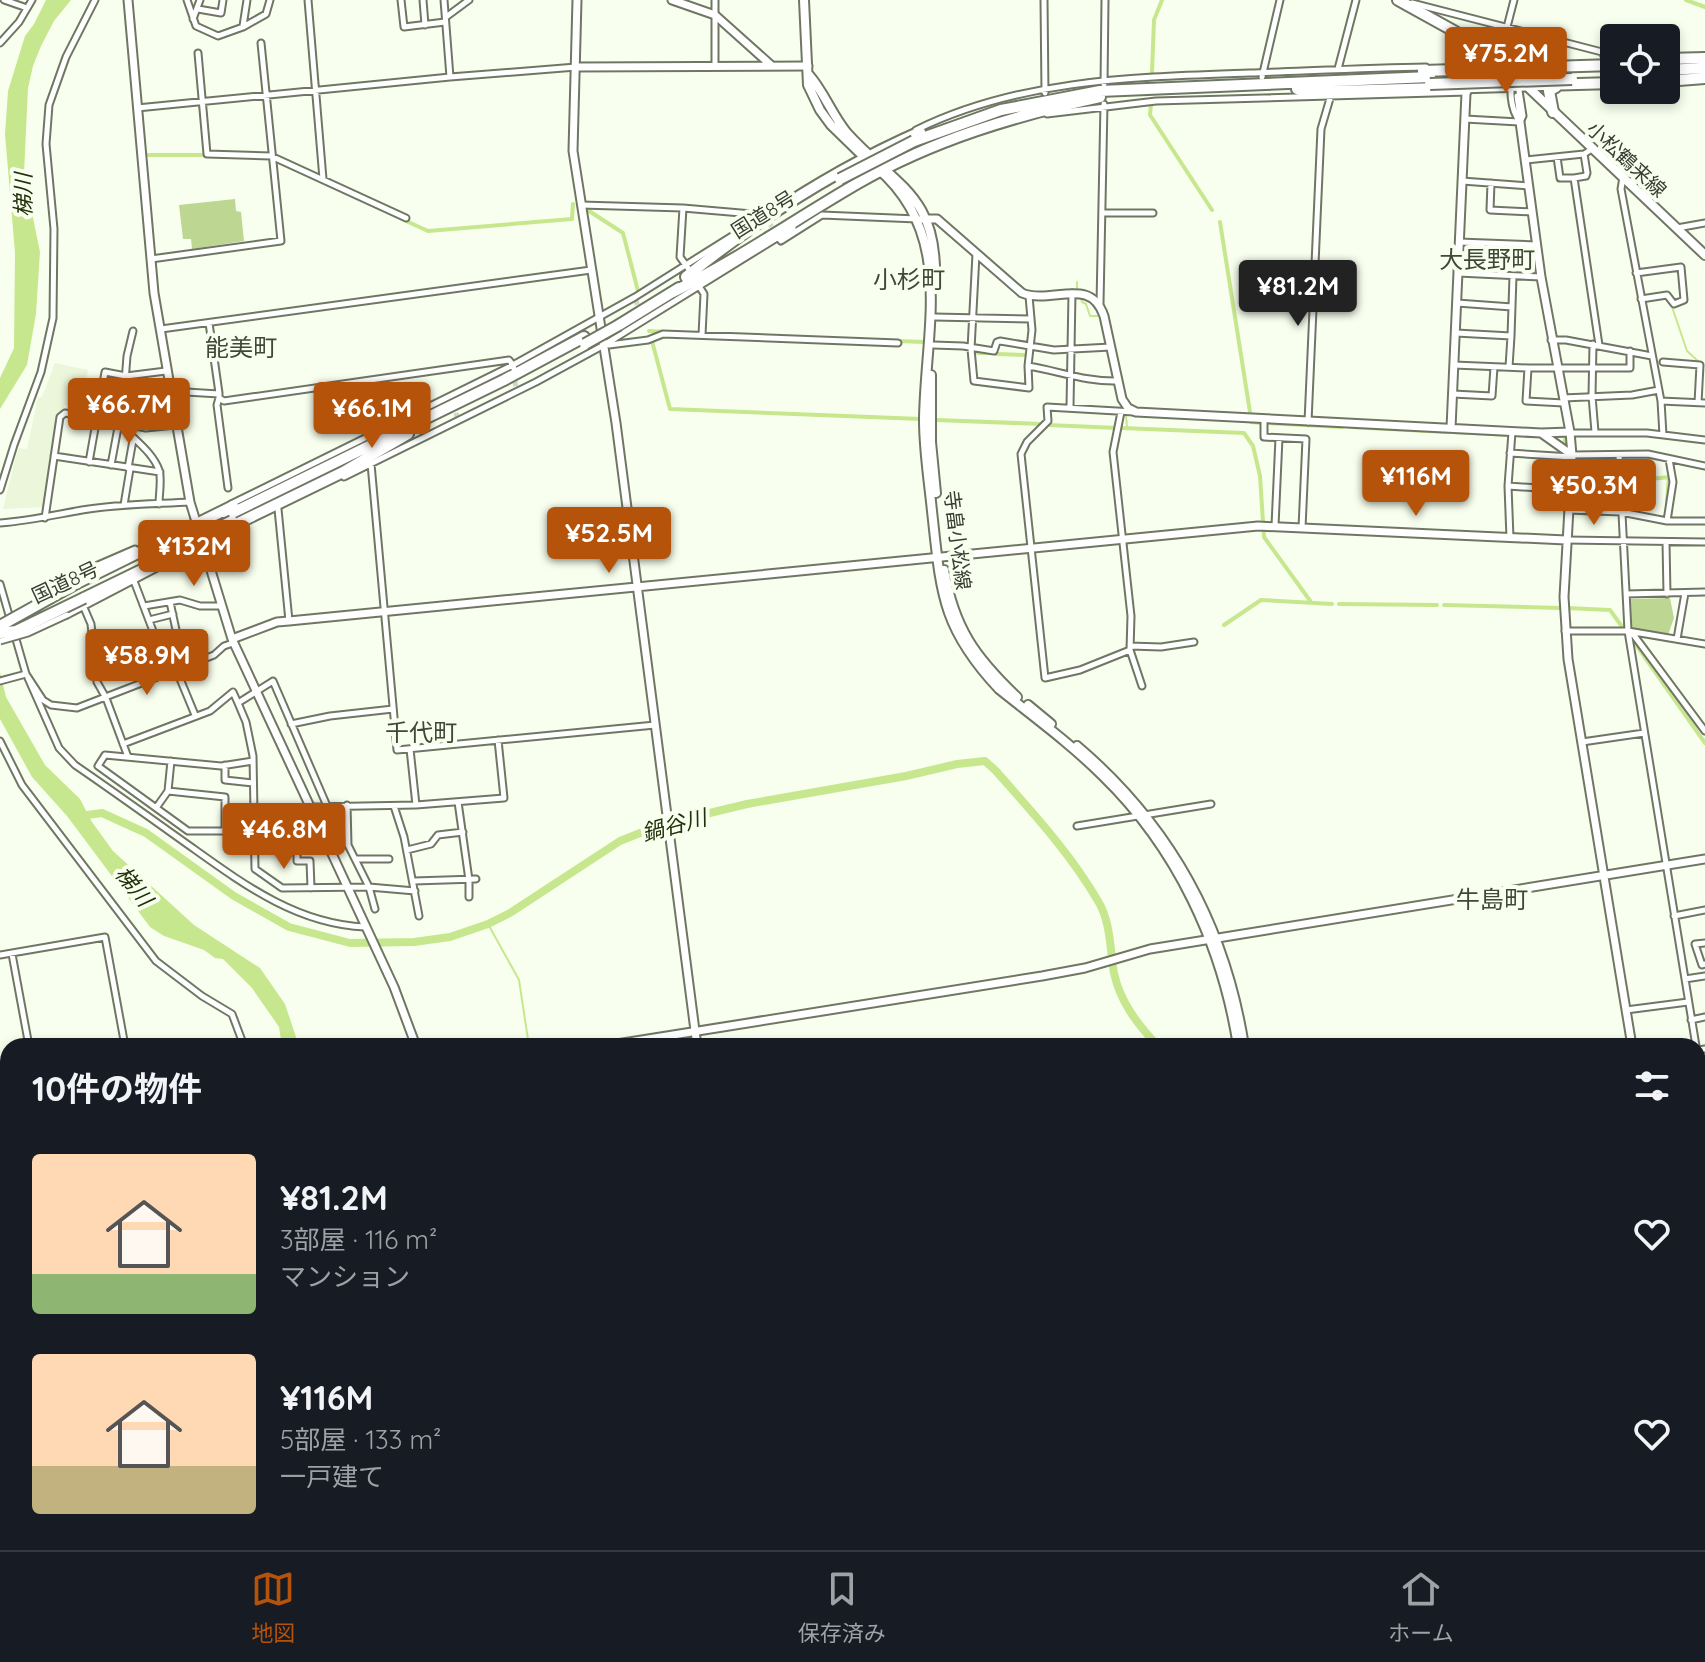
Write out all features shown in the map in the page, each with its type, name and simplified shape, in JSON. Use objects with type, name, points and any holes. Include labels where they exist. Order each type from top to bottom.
[{"type":"highway","points":[[1399,0],[1512,69],[1519,89]]},
{"type":"highway","points":[[1480,69],[1487,62],[1484,50]]},
{"type":"highway","points":[[1293,85],[1356,75],[1534,69],[1546,64],[1600,65]]},
{"type":"highway","points":[[1680,64],[1705,64]]},
{"type":"highway","name":"国道8号","points":[[1568,80],[1600,69]]},
{"type":"highway","points":[[1680,80],[1705,79]]},
{"type":"highway","name":"国道8号","points":[[618,322],[687,270],[839,180],[917,146],[1013,112],[1104,93],[1430,80],[1600,82]]},
{"type":"highway","points":[[1293,85],[1304,92],[1519,89],[1568,80]]},
{"type":"highway","points":[[1553,112],[1549,91],[1568,80]]},
{"type":"highway","points":[[839,180],[868,156],[962,115],[1026,98],[1091,89],[1104,93]]},
{"type":"highway","points":[[673,292],[884,170],[917,146]]},
{"type":"highway","name":"国道8号","points":[[379,445],[408,434],[673,292],[839,180]]},
{"type":"highway","name":"国道8号","points":[[0,633],[172,546],[366,454],[417,423],[585,341]]},
{"type":"highway","points":[[172,546],[202,542],[228,519],[319,464],[366,454]]},
{"type":"highway","points":[[172,546],[197,524],[228,519]]},
{"type":"highway","points":[[0,626],[80,594]]},
{"type":"main road","name":"寺畠小松線","points":[[804,0],[808,85],[820,110],[839,133],[915,199],[935,260],[931,442],[939,556]]},
{"type":"main road","name":"小松鶴来線","points":[[1519,89],[1553,112],[1588,151],[1623,177],[1705,255]]},
{"type":"main road","name":"寺畠小松線","points":[[922,219],[930,260],[924,423],[944,602],[956,633],[976,663],[999,689],[1103,776],[1142,815],[1193,885],[1231,986],[1240,1038]]},
{"type":"street","points":[[4,0],[27,8]]},
{"type":"street","points":[[0,43],[19,22],[32,0]]},
{"type":"street","points":[[0,490],[44,362],[53,318],[54,229],[46,144],[49,105],[66,57],[95,0]]},
{"type":"street","points":[[128,0],[151,259],[169,391],[190,502],[232,641],[381,960],[413,1038]]},
{"type":"street","points":[[187,0],[196,26],[218,36],[243,27],[268,12],[270,0]]},
{"type":"street","points":[[193,20],[200,0]]},
{"type":"street","points":[[198,9],[221,13],[223,0]]},
{"type":"street","points":[[243,27],[247,0]]},
{"type":"street","points":[[308,0],[323,179]]},
{"type":"street","points":[[401,0],[404,27],[445,20],[469,0]]},
{"type":"street","points":[[423,0],[425,25]]},
{"type":"street","points":[[444,0],[450,77]]},
{"type":"street","points":[[565,0],[577,0],[573,151],[638,588],[696,1038]]},
{"type":"street","points":[[672,0],[715,15],[772,66]]},
{"type":"street","points":[[715,0],[715,66]]},
{"type":"street","points":[[1044,0],[1045,91]]},
{"type":"street","points":[[1105,0],[1100,304],[1122,399],[1128,408],[1136,412]]},
{"type":"street","points":[[1262,75],[1280,0]]},
{"type":"street","points":[[1337,71],[1356,0]]},
{"type":"street","points":[[1399,0],[1600,51]]},
{"type":"street","points":[[1510,49],[1509,28],[1514,0]]},
{"type":"street","points":[[1509,28],[1512,31],[1514,56],[1512,69]]},
{"type":"street","points":[[151,259],[281,241],[261,43]]},
{"type":"street","points":[[198,53],[207,154],[271,156],[406,218]]},
{"type":"street","points":[[137,108],[576,67],[772,66],[808,70]]},
{"type":"street","points":[[917,146],[931,151],[1104,93],[1262,75],[1450,67],[1462,70]]},
{"type":"street","points":[[891,145],[917,129],[964,109],[1045,91],[1104,93],[1156,101],[1255,101],[1331,95],[1466,93],[1497,87]]},
{"type":"street","points":[[1519,89],[1523,116],[1520,122],[1541,277],[1570,432],[1572,456],[1566,540],[1565,631],[1631,1038]]},
{"type":"street","points":[[1451,428],[1466,93]]},
{"type":"street","points":[[1308,422],[1321,129],[1331,95]]},
{"type":"street","points":[[1465,119],[1520,122]]},
{"type":"street","points":[[1525,160],[1588,151],[1587,173],[1574,178],[1560,178],[1557,157]]},
{"type":"street","points":[[839,180],[827,176],[687,270],[513,367],[234,501],[228,519],[238,528],[278,509],[366,454],[457,419],[604,345],[850,192],[860,182]]},
{"type":"street","points":[[1623,177],[1621,189],[1661,401],[1663,435]]},
{"type":"street","points":[[1574,178],[1596,345],[1592,369],[1595,432]]},
{"type":"street","points":[[1462,181],[1528,186]]},
{"type":"street","points":[[1491,183],[1490,210],[1532,212]]},
{"type":"street","points":[[581,205],[683,208],[765,215]]},
{"type":"street","points":[[683,208],[680,257],[687,270]]},
{"type":"street","points":[[1102,213],[1153,213]]},
{"type":"street","points":[[778,237],[781,241],[822,215],[937,219],[1009,284],[1029,296],[1072,293],[1094,297],[1100,304]]},
{"type":"street","points":[[1677,228],[1705,223]]},
{"type":"street","points":[[1459,242],[1537,245]]},
{"type":"street","points":[[976,254],[971,349],[976,383],[1029,388],[1029,296]]},
{"type":"street","points":[[1636,273],[1681,267],[1684,300],[1674,304],[1667,295],[1641,299]]},
{"type":"street","points":[[160,329],[591,270]]},
{"type":"street","points":[[1458,273],[1541,277]]},
{"type":"street","points":[[1509,367],[1513,276]]},
{"type":"street","points":[[700,286],[704,294],[702,335]]},
{"type":"street","points":[[1070,407],[1072,293]]},
{"type":"street","points":[[1457,303],[1512,307]]},
{"type":"street","points":[[934,317],[1031,319]]},
{"type":"street","points":[[209,323],[228,488]]},
{"type":"street","points":[[111,465],[133,331]]},
{"type":"street","points":[[1456,333],[1511,336]]},
{"type":"street","points":[[604,345],[648,340],[663,334],[898,343]]},
{"type":"street","points":[[1551,340],[1652,356]]},
{"type":"street","points":[[933,345],[994,351],[1000,341],[1054,350],[1111,347]]},
{"type":"street","points":[[1454,365],[1630,368],[1630,351]]},
{"type":"street","points":[[169,391],[219,396],[224,401],[509,360],[513,367]]},
{"type":"street","points":[[1661,401],[1701,403],[1700,365],[1663,362]]},
{"type":"street","points":[[1028,366],[1055,370],[1071,378],[1118,381]]},
{"type":"street","points":[[1453,394],[1492,396],[1494,367]]},
{"type":"street","points":[[1528,368],[1526,401],[1632,395],[1659,390]]},
{"type":"street","points":[[89,462],[105,372],[126,376],[166,371]]},
{"type":"street","points":[[1194,642],[1130,648],[1080,670],[1045,678],[1021,454],[1027,442],[1048,421],[1047,407],[1541,433],[1663,435],[1705,440]]},
{"type":"street","points":[[1121,412],[1113,452],[1131,616],[1130,648],[1142,686]]},
{"type":"street","points":[[45,518],[60,417],[65,413],[146,428],[175,425]]},
{"type":"street","points":[[1264,419],[1264,437],[1306,439],[1302,528]]},
{"type":"street","points":[[118,422],[133,440],[146,449],[160,472],[159,504]]},
{"type":"street","points":[[1510,538],[1508,486],[1512,431]]},
{"type":"street","points":[[1541,433],[1572,456]]},
{"type":"street","points":[[1275,526],[1279,438]]},
{"type":"street","points":[[124,505],[133,440]]},
{"type":"street","points":[[1510,453],[1572,456],[1648,454],[1705,466]]},
{"type":"street","points":[[366,454],[397,750],[655,725]]},
{"type":"street","points":[[1619,455],[1621,542],[1630,632],[1695,1038]]},
{"type":"street","points":[[54,456],[160,472]]},
{"type":"street","points":[[1667,521],[1673,482],[1669,459]]},
{"type":"street","points":[[1508,486],[1569,490]]},
{"type":"street","points":[[0,523],[124,505],[190,502]]},
{"type":"street","points":[[278,509],[289,621]]},
{"type":"street","points":[[1568,510],[1621,512],[1667,521],[1705,521]]},
{"type":"street","points":[[26,675],[43,700],[51,705],[72,709],[214,655],[232,641],[277,622],[1262,526],[1510,538],[1705,542]]},
{"type":"street","points":[[1666,542],[1667,594]]},
{"type":"street","points":[[128,757],[97,682],[91,624],[80,594],[68,578],[148,544],[172,546]]},
{"type":"street","points":[[0,641],[28,633],[67,615],[80,594],[134,581],[172,546]]},
{"type":"street","points":[[134,581],[164,660],[181,653],[170,602]]},
{"type":"street","points":[[0,584],[29,684],[59,748],[75,765],[275,904],[341,926],[365,927]]},
{"type":"street","points":[[1626,594],[1705,592]]},
{"type":"street","points":[[1677,639],[1685,593]]},
{"type":"street","points":[[144,606],[180,600],[200,606],[220,606]]},
{"type":"street","points":[[149,620],[173,614]]},
{"type":"street","points":[[1565,631],[1630,632],[1705,644]]},
{"type":"street","points":[[1630,632],[1705,731]]},
{"type":"street","points":[[171,657],[195,715]]},
{"type":"street","points":[[0,681],[26,675]]},
{"type":"street","points":[[238,703],[273,681],[327,806]]},
{"type":"street","points":[[123,744],[210,711],[233,692],[246,722],[253,761],[255,869],[282,888],[369,887],[415,891]]},
{"type":"street","points":[[291,724],[393,709]]},
{"type":"street","points":[[1582,742],[1644,733]]},
{"type":"street","points":[[309,807],[416,805],[504,798],[498,740]]},
{"type":"street","points":[[0,741],[22,785],[156,961],[232,1014],[241,1038]]},
{"type":"street","points":[[410,749],[416,805]]},
{"type":"street","points":[[253,761],[225,765],[105,755],[98,769],[188,831],[320,831]]},
{"type":"street","points":[[156,808],[168,791],[171,761]]},
{"type":"street","points":[[225,765],[225,780],[253,783]]},
{"type":"street","points":[[168,791],[225,797],[225,831]]},
{"type":"street","points":[[458,802],[473,879],[469,897]]},
{"type":"street","points":[[1077,826],[1211,804]]},
{"type":"street","points":[[347,805],[348,845],[369,887],[375,909]]},
{"type":"street","points":[[394,806],[407,850],[419,916]]},
{"type":"street","points":[[297,831],[297,861],[310,861],[311,888]]},
{"type":"street","points":[[407,850],[431,844],[438,835],[463,832]]},
{"type":"street","points":[[355,859],[389,859]]},
{"type":"street","points":[[656,1038],[1042,976],[1126,955],[1295,925],[1705,859]]},
{"type":"street","points":[[414,881],[473,879]]},
{"type":"street","points":[[1674,916],[1705,910]]},
{"type":"street","points":[[0,955],[105,937],[124,1038]]},
{"type":"street","points":[[1705,943],[1695,944],[1702,965],[1705,964]]},
{"type":"street","points":[[12,954],[28,1038]]},
{"type":"street","points":[[1685,979],[1705,976]]},
{"type":"street","points":[[1626,1010],[1688,1002]]},
{"type":"street","points":[[1691,1020],[1705,1017]]},
{"type":"shaded area","points":[[235,199],[236,211],[241,212],[244,241],[192,249],[191,239],[183,239],[179,205]]},
{"type":"shaded area","points":[[55,363],[88,370],[81,406],[64,405],[58,417],[44,507],[3,509],[16,456],[19,448],[27,449],[38,397],[42,397]]},
{"type":"shaded area","points":[[1670,598],[1674,618],[1668,635],[1631,626],[1630,599]]},
{"type":"water","name":"梯川","points":[[46,0],[71,0],[54,21],[41,46],[28,88],[24,174],[40,252],[36,314],[27,365],[0,409],[0,378],[14,348],[15,253],[5,134],[8,91],[25,36]]},
{"type":"water","name":"梯川","points":[[0,672],[6,697],[45,765],[80,799],[113,851],[194,925],[260,968],[285,1004],[296,1038],[281,1038],[279,1027],[252,988],[223,959],[164,936],[150,927],[67,816],[32,777],[0,719]]},
{"type":"waterway","points":[[1152,72],[1154,20],[1162,0]]},
{"type":"waterway","points":[[1686,0],[1705,7]]},
{"type":"waterway","points":[[1151,104],[1150,115],[1212,210]]},
{"type":"waterway","points":[[144,155],[210,155]]},
{"type":"waterway","points":[[404,220],[428,231],[572,219],[573,204]]},
{"type":"waterway","points":[[586,209],[623,233],[638,291]]},
{"type":"waterway","points":[[1220,222],[1250,412]]},
{"type":"waterway","points":[[1077,282],[1077,289]]},
{"type":"waterway","points":[[1081,298],[1090,316],[1101,316]]},
{"type":"waterway","points":[[1672,307],[1687,351],[1699,362]]},
{"type":"waterway","points":[[649,331],[667,332]]},
{"type":"waterway","points":[[652,341],[670,409],[921,419]]},
{"type":"waterway","points":[[898,341],[924,342]]},
{"type":"waterway","points":[[978,353],[992,353]]},
{"type":"waterway","points":[[997,354],[1026,355]]},
{"type":"waterway","points":[[1126,415],[1127,428]]},
{"type":"waterway","points":[[936,420],[1041,424]]},
{"type":"waterway","points":[[1251,422],[1261,423]]},
{"type":"waterway","points":[[1267,423],[1342,427]]},
{"type":"waterway","points":[[1048,425],[1118,428]]},
{"type":"waterway","points":[[1349,427],[1448,432]]},
{"type":"waterway","points":[[1122,428],[1244,433],[1253,446],[1260,476],[1264,537],[1311,602]]},
{"type":"waterway","points":[[1454,432],[1510,435]]},
{"type":"waterway","points":[[1552,436],[1566,436],[1564,443]]},
{"type":"waterway","points":[[1623,482],[1669,477],[1667,502]]},
{"type":"waterway","points":[[1573,481],[1616,483]]},
{"type":"waterway","points":[[1224,625],[1261,600],[1332,604]]},
{"type":"waterway","points":[[1339,604],[1437,605]]},
{"type":"waterway","points":[[1444,605],[1560,608]]},
{"type":"waterway","points":[[1567,608],[1610,610],[1623,628]]},
{"type":"waterway","points":[[1632,639],[1705,743]]},
{"type":"waterway","name":"鍋谷川","points":[[80,816],[102,813],[146,833],[234,896],[289,927],[350,943],[414,942],[450,937],[488,924],[620,841],[660,825],[747,804],[985,761],[1050,834],[1098,901],[1108,927],[1114,973],[1121,994],[1151,1038]]},
{"type":"waterway","points":[[488,924],[519,980],[528,1038]]},
{"type":"tunnel","points":[[765,216],[777,235]]},
{"type":"tunnel","points":[[636,300],[639,313]]},
{"type":"tunnel","points":[[514,374],[516,388]]},
{"type":"tunnel","points":[[454,398],[457,418]]},
{"type":"district","name":"大長野町","points":[[1487,259]]},
{"type":"district","name":"小杉町","points":[[909,279]]},
{"type":"district","name":"能美町","points":[[241,347]]},
{"type":"district","name":"千代町","points":[[421,732]]},
{"type":"district","name":"牛島町","points":[[1492,899]]}]
